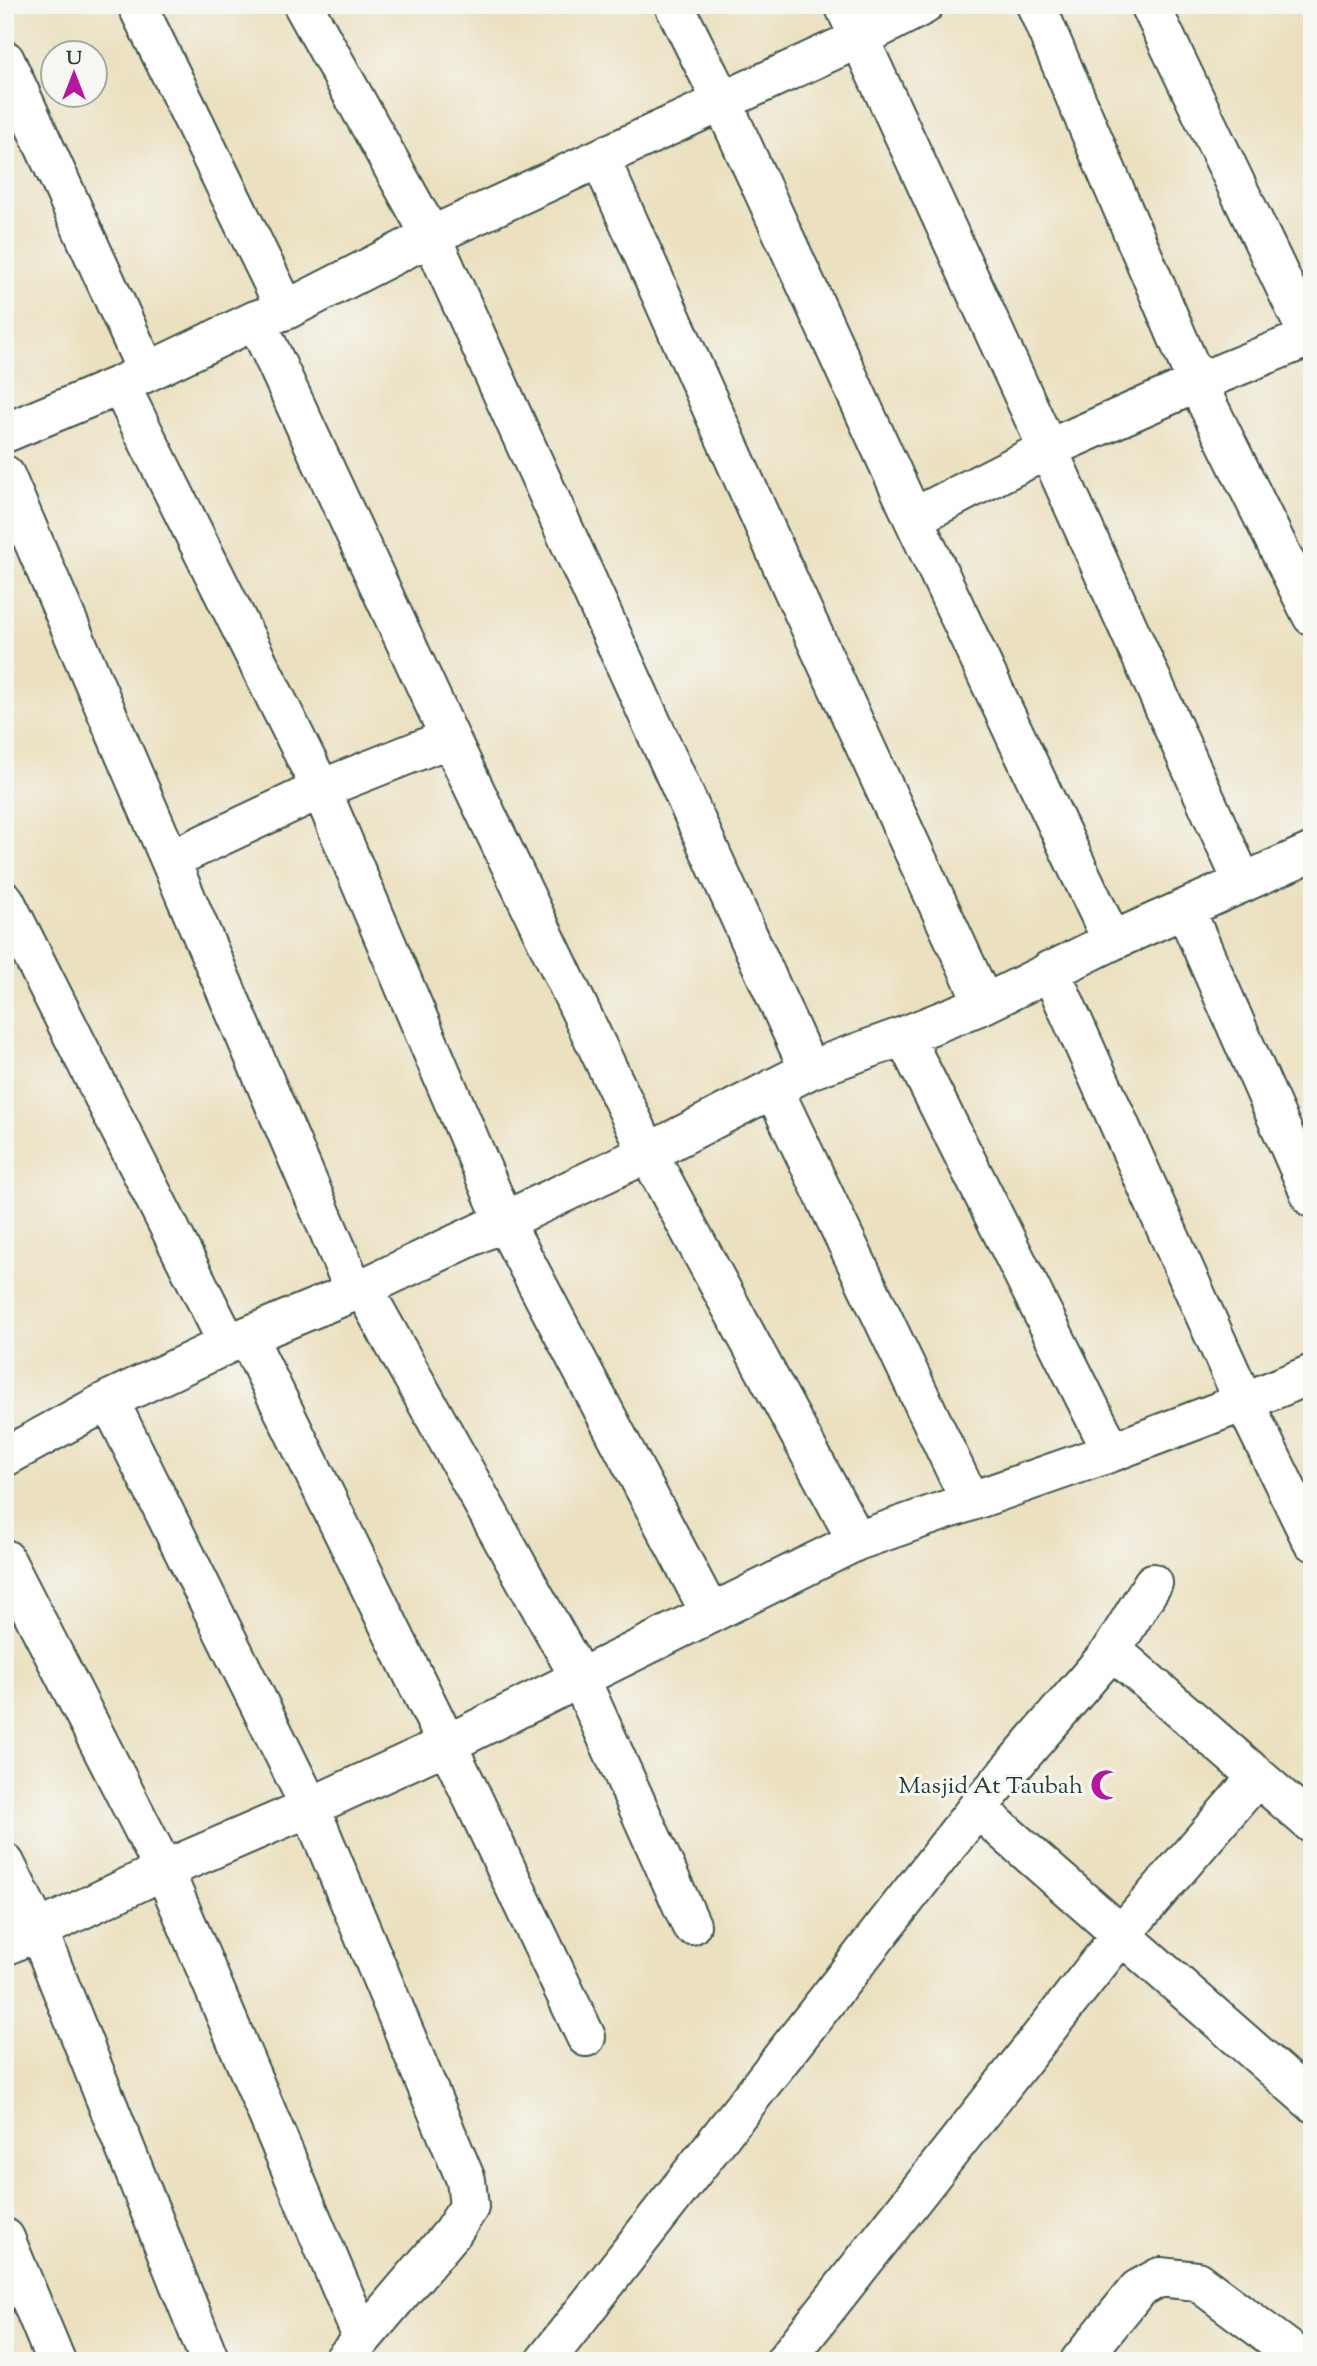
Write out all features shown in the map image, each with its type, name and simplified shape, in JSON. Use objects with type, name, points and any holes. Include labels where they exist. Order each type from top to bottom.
[{"type":"street","points":[[137,5],[450,738],[649,1153],[857,1541]]},
{"type":"street","points":[[303,5],[431,236],[809,1070]]},
{"type":"street","points":[[674,5],[722,101],[913,518],[1112,941]]},
{"type":"street","points":[[5,433],[271,315],[431,236],[722,101],[852,21],[924,5]]},
{"type":"street","points":[[1036,5],[1197,383],[1312,616]]},
{"type":"street","points":[[913,518],[1048,449],[1197,383],[1311,339],[1150,5]]},
{"type":"street","points":[[852,21],[1243,883]]},
{"type":"street","points":[[5,60],[134,378],[321,789],[504,1221],[710,1614]]},
{"type":"street","points":[[600,158],[793,590],[984,1004]]},
{"type":"street","points":[[5,475],[359,1290],[580,1678],[691,1925]]},
{"type":"street","points":[[170,860],[321,789],[450,738]]},
{"type":"street","points":[[9,1445],[237,1340],[359,1290],[649,1153],[809,1070],[984,1004],[1112,941],[1312,852]]},
{"type":"street","points":[[5,901],[15,948],[237,1340],[447,1744],[586,2037]]},
{"type":"street","points":[[1185,909],[1312,1198]]},
{"type":"street","points":[[1050,970],[1244,1402],[1312,1541]]},
{"type":"street","points":[[904,1036],[1112,1452]]},
{"type":"street","points":[[773,1088],[970,1501]]},
{"type":"street","points":[[22,1938],[164,1870],[447,1744],[857,1541],[1112,1452],[1312,1374]]},
{"type":"street","points":[[5,1559],[164,1870],[353,2349],[452,2232],[469,2207],[466,2180],[310,1807],[109,1400]]},
{"type":"street","points":[[545,2361],[977,1808],[1112,1650],[1153,1583]]},
{"type":"street","points":[[1112,1650],[1312,1824]]},
{"type":"street","points":[[785,2361],[1121,1935],[1256,1777]]},
{"type":"street","points":[[977,1808],[1312,2102]]},
{"type":"street","points":[[5,1863],[22,1938],[210,2361]]},
{"type":"street","points":[[5,2238],[56,2361]]},
{"type":"street","points":[[1080,2361],[1138,2289],[1160,2277],[1196,2281],[1304,2361]]},
{"type":"place","name":"Masjid At Taubah","points":[[1106,1785]]}]
